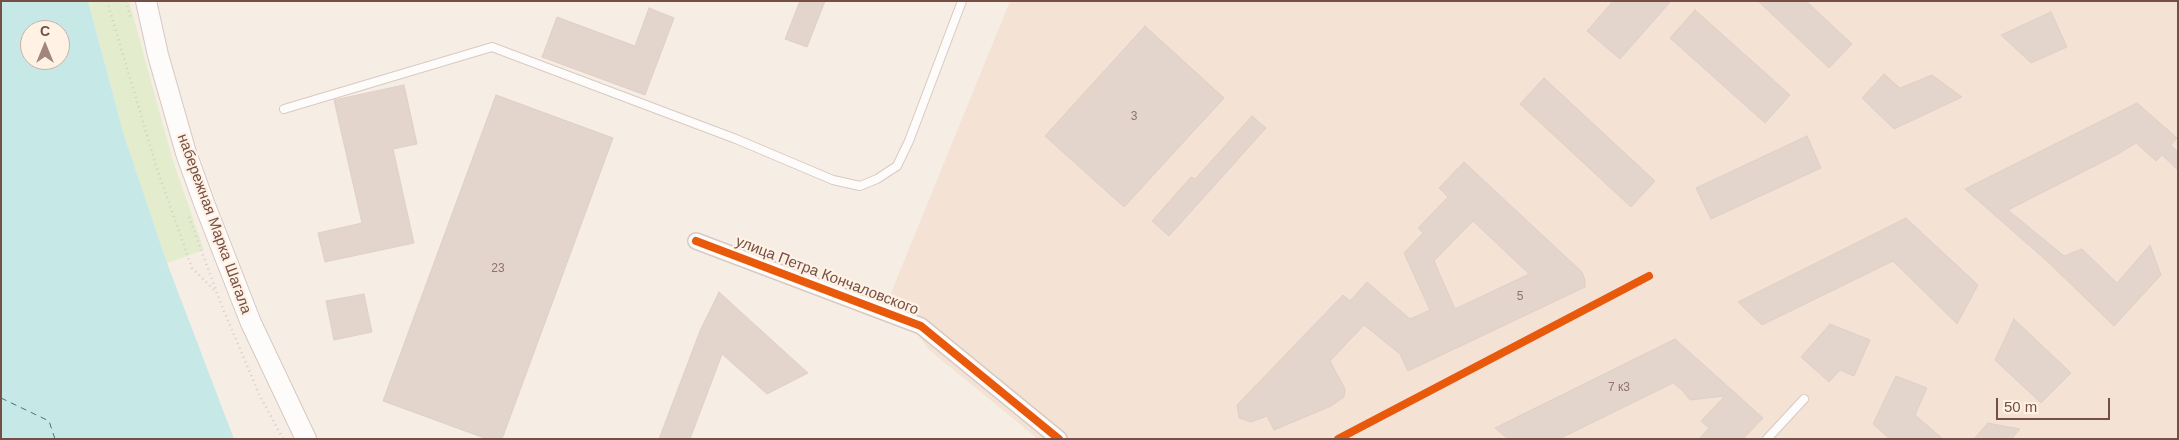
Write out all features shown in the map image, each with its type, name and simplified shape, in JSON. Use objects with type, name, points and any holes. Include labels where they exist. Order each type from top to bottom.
[{"type":"main road","name":"набережная Марка Шагала","points":[[146,1],[158,55],[186,153],[207,211],[250,323],[306,439]]},
{"type":"street","name":"улица Петра Кончаловского","points":[[696,241],[921,326],[1060,439]]},
{"type":"lane","points":[[284,110],[492,47],[736,139],[833,180],[860,186],[877,179],[897,166],[909,141],[962,1]]},
{"type":"lane","points":[[1768,439],[1804,399]]},
{"type":"path","points":[[107,1],[157,169],[192,268],[216,292]]},
{"type":"shaded area","points":[[1010,1],[2178,1],[2178,439],[1038,439],[928,349],[891,293]]},
{"type":"green space","points":[[88,1],[129,1],[172,158],[204,250],[167,263],[124,135]]},
{"type":"water","points":[[1,1],[88,1],[124,135],[167,263],[234,439],[1,439]]},
{"type":"building","points":[[800,1],[825,1],[807,47],[785,39]]},
{"type":"building","points":[[1613,1],[1671,1],[1620,59],[1587,31]]},
{"type":"building","points":[[1758,1],[1806,1],[1852,44],[1829,68]]},
{"type":"building","points":[[649,8],[674,18],[645,95],[542,57],[557,17],[635,46]]},
{"type":"building","points":[[1695,10],[1790,95],[1765,123],[1670,38]]},
{"type":"building","points":[[2051,12],[2067,47],[2031,63],[2001,35]]},
{"type":"building","points":[[1145,26],[1224,98],[1124,207],[1045,136]]},
{"type":"building","points":[[1884,74],[1900,88],[1932,75],[1962,97],[1894,129],[1862,98]]},
{"type":"building","points":[[1544,78],[1655,181],[1631,207],[1520,104]]},
{"type":"building","points":[[404,85],[417,144],[393,149],[414,243],[325,262],[318,233],[362,223],[334,100]]},
{"type":"building","points":[[496,95],[613,138],[502,439],[487,439],[383,401]]},
{"type":"building","points":[[2137,103],[2177,138],[2171,145],[2178,152],[2178,170],[2162,155],[2156,161],[2136,143],[2008,210],[2064,256],[2082,249],[2117,283],[2150,245],[2161,275],[2114,326],[2048,262],[1965,189]]},
{"type":"building","points":[[1252,116],[1266,128],[1169,236],[1152,221],[1191,177],[1195,179]]},
{"type":"building","points":[[1807,136],[1821,168],[1711,219],[1696,188]]},
{"type":"building","points":[[1464,162],[1582,272],[1585,287],[1408,371],[1400,354],[1364,325],[1330,361],[1345,389],[1344,397],[1331,406],[1274,430],[1267,416],[1251,422],[1239,418],[1237,405],[1343,295],[1350,301],[1367,282],[1410,319],[1430,310],[1404,253],[1423,233],[1418,228],[1448,197],[1439,188]],"holes":[[[1473,221],[1529,274],[1455,309],[1434,261]]]},
{"type":"building","points":[[1906,218],[1978,285],[1957,324],[1893,261],[1762,325],[1738,302]]},
{"type":"building","points":[[719,292],[808,373],[767,394],[722,354],[690,439],[659,439],[700,331]]},
{"type":"building","points":[[364,294],[372,332],[334,340],[326,301]]},
{"type":"building","points":[[2014,319],[2071,373],[2041,403],[1995,360]]},
{"type":"building","points":[[1830,324],[1870,340],[1854,376],[1840,370],[1829,382],[1801,357]]},
{"type":"building","points":[[1675,339],[1763,418],[1743,439],[1699,439],[1709,428],[1701,421],[1725,396],[1690,400],[1673,383],[1559,439],[1508,439],[1495,428]]},
{"type":"building","points":[[1896,376],[1927,388],[1915,415],[1943,439],[1890,439],[1873,424]]},
{"type":"building","points":[[1988,423],[2020,429],[2011,439],[1974,439]]},
{"type":"ferry route","points":[[1,398],[49,421],[55,439]]},
{"type":"cycle path","points":[[696,241],[921,326],[1059,439]]},
{"type":"cycle path","points":[[1338,439],[1649,276]]}]
